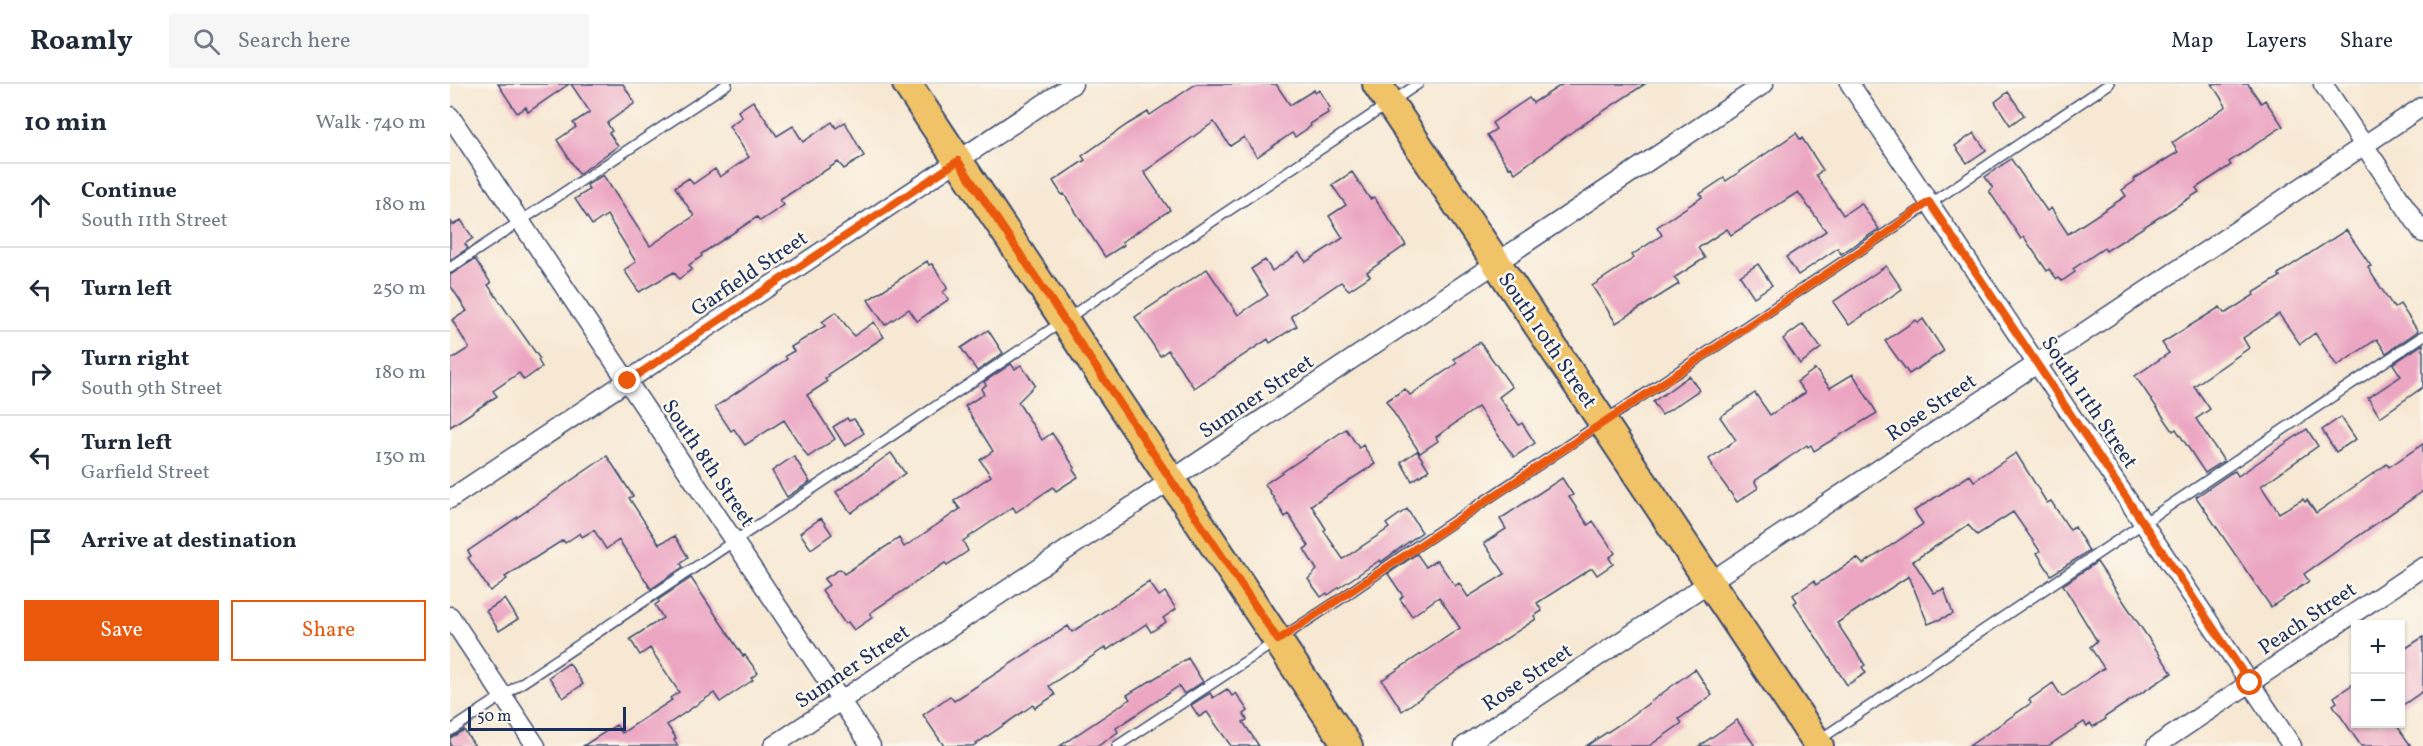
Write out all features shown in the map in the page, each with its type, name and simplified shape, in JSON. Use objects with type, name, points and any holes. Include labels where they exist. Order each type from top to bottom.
[{"type":"main road","points":[[907,84],[1348,746]]},
{"type":"main road","name":"South 10th Street","points":[[1383,93],[1710,582],[1815,745]]},
{"type":"street","name":"Garfield Street","points":[[450,500],[1073,84]]},
{"type":"street","name":"Sumner Street","points":[[773,746],[1764,84]]},
{"type":"street","name":"South 11th Street","points":[[1850,84],[2292,746]]},
{"type":"street","points":[[2323,84],[2423,233]]},
{"type":"street","name":"Rose Street","points":[[1464,746],[2423,106]]},
{"type":"street","name":"South 8th Street","points":[[450,116],[871,746]]},
{"type":"street","name":"Peach Street","points":[[2156,746],[2423,567]]},
{"type":"street","points":[[450,616],[536,746]]},
{"type":"lane","points":[[450,268],[727,84]]},
{"type":"lane","points":[[450,731],[1065,321],[1383,93],[1418,84]]},
{"type":"lane","points":[[1117,746],[2109,84]]},
{"type":"lane","points":[[1815,745],[2143,522],[2279,434],[2423,336]]},
{"type":"building","points":[[498,84],[569,84],[528,112],[526,107],[517,113]]},
{"type":"building","points":[[571,84],[623,84],[635,103],[607,123],[612,131],[609,133],[618,146],[579,174],[557,140],[576,127],[573,123],[590,112]]},
{"type":"building","points":[[1196,84],[1276,84],[1290,105],[1314,90],[1315,93],[1319,90],[1330,108],[1327,110],[1328,113],[1295,137],[1292,133],[1257,157],[1244,137],[1230,146],[1214,122],[1144,172],[1170,210],[1122,242],[1124,245],[1105,257],[1053,181],[1085,160],[1082,156],[1128,124],[1148,112],[1150,115]]},
{"type":"building","points":[[1563,84],[1645,84],[1576,129],[1515,173],[1511,167],[1509,168],[1487,135],[1496,129],[1492,123],[1529,98],[1533,103]]},
{"type":"building","points":[[2212,84],[2248,84],[2261,103],[2265,100],[2283,126],[2229,162],[2231,165],[2196,188],[2199,192],[2106,251],[2104,248],[2073,269],[2075,272],[2062,281],[2057,279],[2049,269],[2047,271],[2024,237],[2021,239],[1989,191],[1993,188],[1985,177],[2011,159],[2047,211],[2051,208],[2068,234],[2126,196],[2122,190],[2135,181],[2134,179],[2178,152],[2172,143],[2226,106]]},
{"type":"building","points":[[2008,92],[2024,115],[2010,125],[1995,102]]},
{"type":"building","points":[[753,101],[777,136],[793,126],[803,142],[832,122],[836,128],[845,122],[864,156],[844,169],[838,162],[780,200],[784,205],[760,221],[757,217],[701,254],[702,256],[689,265],[692,269],[679,279],[674,272],[639,292],[624,270],[636,262],[607,215],[592,225],[575,199],[589,190],[587,185],[603,175],[650,246],[694,216],[675,187],[689,178],[693,184],[715,169],[720,177],[749,157],[729,126],[742,117],[738,111]]},
{"type":"building","points":[[1796,133],[1800,139],[1802,138],[1823,170],[1816,175],[1843,215],[1861,203],[1879,229],[1841,254],[1838,248],[1798,275],[1786,257],[1826,231],[1798,192],[1731,235],[1727,229],[1698,248],[1705,258],[1674,278],[1679,284],[1616,323],[1592,286],[1634,258],[1632,255],[1662,235],[1657,227],[1702,197],[1700,194],[1724,178],[1726,181]]},
{"type":"building","points":[[1974,133],[1986,150],[1967,163],[1955,146]]},
{"type":"building","points":[[1352,172],[1370,199],[1374,197],[1406,245],[1367,272],[1370,276],[1349,290],[1341,282],[1291,316],[1297,326],[1270,343],[1268,339],[1194,388],[1168,350],[1160,356],[1135,317],[1207,269],[1238,315],[1268,295],[1251,269],[1265,260],[1272,271],[1299,253],[1306,262],[1343,238],[1329,216],[1346,205],[1332,185]]},
{"type":"building","points":[[450,220],[453,225],[461,220],[473,238],[465,244],[468,248],[450,260]]},
{"type":"building","points":[[2346,230],[2371,266],[2368,267],[2371,273],[2394,308],[2400,304],[2418,331],[2386,353],[2377,339],[2337,366],[2315,333],[2300,344],[2279,314],[2243,338],[2249,348],[2194,386],[2210,409],[2196,419],[2224,461],[2205,473],[2176,429],[2173,431],[2135,376],[2169,353],[2162,343],[2220,307],[2226,313],[2280,277],[2278,274]]},
{"type":"building","points":[[475,259],[491,283],[488,285],[540,359],[538,360],[542,367],[524,380],[519,373],[493,391],[497,396],[450,427],[450,360],[469,348],[452,320],[467,311],[450,285],[450,275]]},
{"type":"building","points":[[927,261],[929,265],[932,264],[946,285],[947,289],[943,292],[949,299],[917,321],[909,309],[885,325],[868,300]]},
{"type":"building","points":[[1758,264],[1772,285],[1754,297],[1740,276]]},
{"type":"building","points":[[1886,266],[1902,289],[1849,325],[1833,302]]},
{"type":"building","points":[[836,312],[854,336],[874,322],[884,337],[828,374],[830,376],[825,379],[827,382],[807,395],[835,439],[808,457],[784,420],[745,445],[734,429],[731,431],[715,407],[787,359],[785,356],[794,351],[791,347],[825,326],[822,322]]},
{"type":"building","points":[[1923,319],[1944,351],[1909,374],[1885,341],[1916,320],[1918,323]]},
{"type":"building","points":[[1803,324],[1821,348],[1800,364],[1783,339]]},
{"type":"building","points":[[988,330],[1003,353],[977,371],[961,348]]},
{"type":"building","points":[[1480,342],[1512,387],[1499,397],[1519,425],[1522,423],[1535,443],[1514,457],[1478,407],[1436,437],[1438,441],[1420,453],[1386,401],[1405,389],[1410,395],[1457,363],[1454,359]]},
{"type":"building","points":[[2423,344],[2423,387],[2380,417],[2368,398],[2401,376],[2393,364]]},
{"type":"building","points":[[1011,364],[1015,369],[1021,365],[1035,385],[1018,402],[1042,440],[1052,433],[1075,468],[1073,470],[1078,477],[1056,491],[1053,487],[1016,512],[1013,507],[963,541],[968,551],[947,565],[945,563],[870,613],[873,617],[854,630],[848,622],[845,624],[822,590],[829,585],[824,579],[840,569],[844,574],[899,538],[904,547],[960,509],[954,501],[991,476],[980,460],[993,451],[965,406],[984,394],[981,389],[986,385],[984,382]]},
{"type":"building","points":[[1815,369],[1830,388],[1853,374],[1877,413],[1814,451],[1811,445],[1808,447],[1807,445],[1756,480],[1758,488],[1737,502],[1712,467],[1709,459],[1736,440],[1720,417],[1755,393],[1770,415],[1805,393],[1797,382]]},
{"type":"building","points":[[1689,376],[1699,390],[1662,415],[1653,402]]},
{"type":"building","points":[[2341,417],[2356,439],[2336,452],[2322,430]]},
{"type":"building","points":[[847,418],[849,421],[854,419],[864,433],[845,446],[833,427]]},
{"type":"building","points":[[1346,429],[1359,448],[1363,445],[1375,464],[1311,505],[1326,529],[1324,531],[1343,559],[1389,528],[1386,524],[1407,509],[1422,532],[1381,562],[1380,560],[1328,595],[1327,593],[1321,597],[1308,579],[1317,570],[1304,549],[1309,546],[1288,514],[1285,517],[1265,484]]},
{"type":"building","points":[[2307,429],[2318,446],[2261,486],[2279,513],[2303,499],[2305,502],[2307,500],[2316,513],[2387,464],[2389,467],[2423,444],[2423,491],[2304,574],[2309,581],[2271,607],[2196,497],[2235,471],[2238,476]]},
{"type":"building","points":[[1417,451],[1429,470],[1412,481],[1401,462]]},
{"type":"building","points":[[891,453],[905,473],[851,513],[836,492]]},
{"type":"building","points":[[2016,453],[2047,503],[2051,501],[2070,530],[2075,527],[2089,551],[2051,575],[2037,553],[2040,551],[2013,512],[1977,535],[1968,525],[1913,561],[1934,593],[1944,589],[1953,614],[1928,624],[1909,576],[1837,623],[1865,665],[1862,667],[1866,673],[1847,685],[1794,603],[1797,601],[1793,595],[1814,581],[1816,585],[1857,558],[1863,564],[1923,524],[1914,511],[1970,475],[1974,481]]},
{"type":"building","points":[[607,456],[633,496],[629,498],[659,544],[675,536],[688,557],[681,564],[683,567],[651,589],[619,540],[606,549],[594,530],[582,537],[580,533],[565,543],[563,540],[505,577],[507,579],[490,591],[468,558],[471,556],[468,551]]},
{"type":"building","points":[[794,456],[810,482],[787,497],[772,471]]},
{"type":"building","points":[[1562,478],[1573,495],[1569,497],[1588,525],[1593,521],[1615,553],[1609,558],[1613,564],[1597,575],[1593,569],[1590,569],[1537,603],[1542,611],[1534,616],[1536,619],[1402,711],[1382,680],[1460,628],[1439,597],[1412,616],[1400,599],[1403,596],[1388,574],[1417,554],[1426,567],[1437,560],[1455,586],[1459,583],[1468,597],[1505,574],[1484,543],[1506,529],[1500,519]]},
{"type":"building","points":[[821,518],[832,534],[811,549],[800,533]]},
{"type":"building","points":[[2097,562],[2172,673],[2093,727],[2090,723],[2087,726],[2084,722],[2048,746],[1969,746],[2031,703],[2029,700],[2053,683],[2062,697],[2104,668],[2090,647],[2097,641],[2063,585]]},
{"type":"building","points":[[691,578],[743,656],[745,655],[758,673],[751,678],[753,680],[720,702],[714,693],[667,725],[676,738],[674,740],[678,746],[583,746],[616,725],[622,733],[672,700],[670,698],[679,692],[650,648],[640,655],[630,639],[663,618],[655,605],[659,602],[658,600]]},
{"type":"building","points":[[1149,582],[1159,596],[1165,592],[1176,609],[1163,618],[1166,622],[1151,632],[1146,624],[1107,650],[1106,647],[1049,686],[1055,695],[1035,708],[1033,705],[973,746],[944,746],[923,715],[950,696],[954,701],[1068,626],[1072,632]]},
{"type":"building","points":[[505,599],[518,619],[499,631],[486,611]]},
{"type":"building","points":[[2423,637],[2423,691],[2405,704],[2405,674],[2405,649]]},
{"type":"building","points":[[1188,658],[1203,682],[1184,694],[1179,686],[1116,728],[1118,732],[1098,746],[1060,746],[1130,699],[1127,695]]},
{"type":"building","points":[[569,663],[583,684],[563,698],[549,677]]},
{"type":"building","points":[[1695,669],[1712,695],[1679,719],[1682,723],[1649,746],[1586,746],[1626,720]]},
{"type":"building","points":[[2351,686],[2351,728],[2398,728],[2411,746],[2361,746],[2333,705],[2337,702],[2334,697]]},
{"type":"building","points":[[1227,689],[1232,696],[1236,693],[1248,711],[1244,714],[1247,720],[1243,722],[1259,746],[1231,746],[1207,712],[1199,717],[1191,705],[1210,693],[1213,698]]},
{"type":"building","points":[[1737,720],[1755,746],[1699,746]]},
{"type":"building","points":[[464,730],[475,746],[450,746],[450,738]]},
{"type":"route","points":[[628,381],[958,161],[1278,640],[1884,235],[1929,202],[2250,683]]}]
